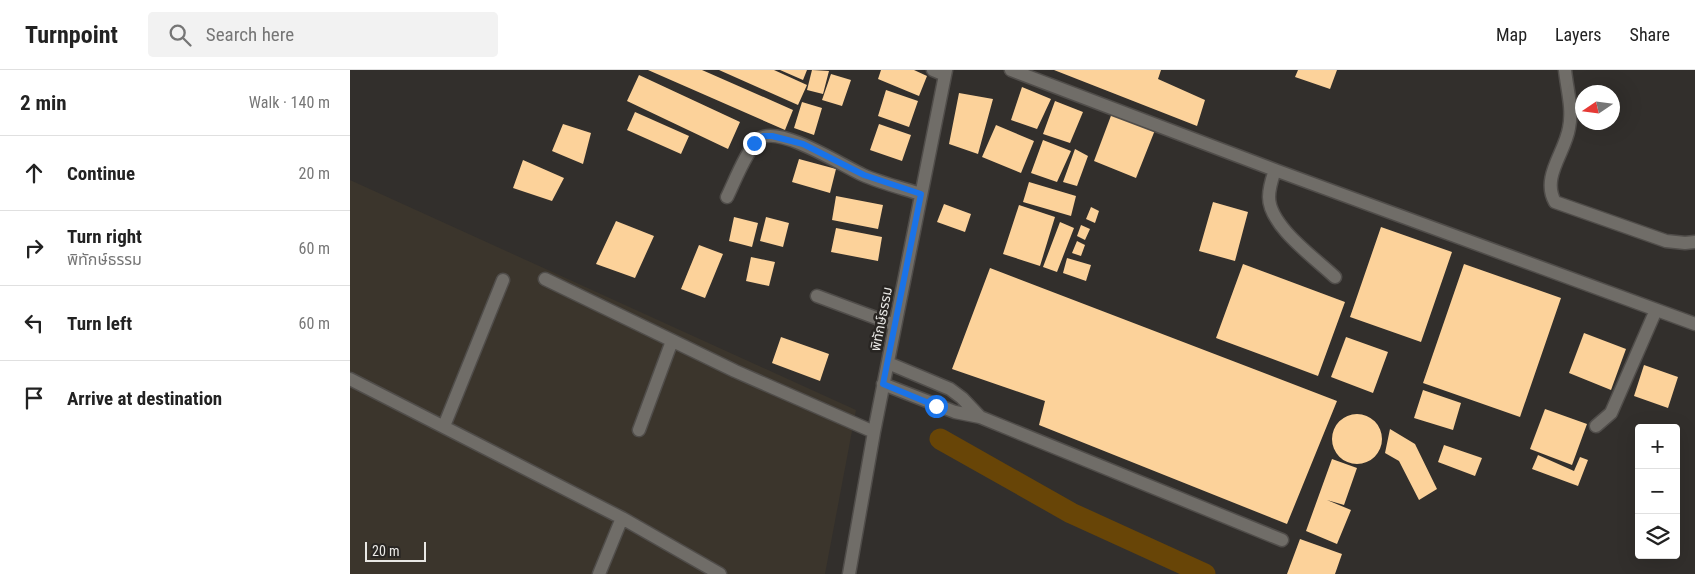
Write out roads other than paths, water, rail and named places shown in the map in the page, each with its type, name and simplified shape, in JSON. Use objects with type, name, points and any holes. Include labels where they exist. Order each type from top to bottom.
[{"type":"street","points":[[1011,70],[1275,170],[1695,324]]},
{"type":"street","points":[[1565,70],[1570,107],[1569,129],[1549,183],[1555,202],[1666,241],[1695,242]]},
{"type":"street","name":"พิทักษ์ธรรม","points":[[849,574],[883,384],[921,194],[941,72]]},
{"type":"street","points":[[727,197],[754,143],[763,136],[772,136],[803,144],[864,175],[921,194]]},
{"type":"street","points":[[1275,170],[1268,198],[1272,213],[1285,232],[1335,277]]},
{"type":"street","points":[[545,279],[736,371],[874,432]]},
{"type":"street","points":[[444,426],[503,280]]},
{"type":"street","points":[[817,296],[895,325]]},
{"type":"street","points":[[1596,426],[1611,413],[1656,310]]},
{"type":"street","points":[[639,430],[672,341]]},
{"type":"street","points":[[888,363],[950,389],[962,398],[980,417]]},
{"type":"street","points":[[350,379],[622,518],[720,574]]},
{"type":"street","points":[[883,384],[955,412],[980,417],[1282,540]]},
{"type":"street","points":[[599,574],[622,518]]},
{"type":"waterway","points":[[940,439],[1071,513],[1205,574]]}]
